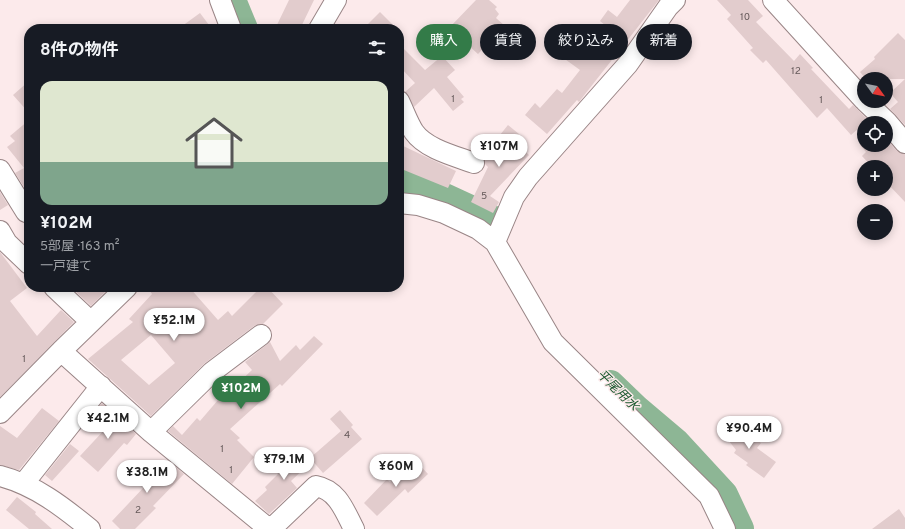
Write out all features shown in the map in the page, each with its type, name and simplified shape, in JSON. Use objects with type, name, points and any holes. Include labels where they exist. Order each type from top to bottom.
[{"type":"street","points":[[220,0],[229,24]]},
{"type":"street","points":[[322,24],[336,0]]},
{"type":"street","points":[[495,242],[514,197],[528,177],[628,64],[668,7],[675,0]]},
{"type":"street","points":[[773,0],[857,93]]},
{"type":"street","points":[[872,108],[887,122],[905,143]]},
{"type":"street","points":[[404,111],[414,132],[420,138],[432,146],[474,163]]},
{"type":"street","points":[[0,170],[24,206]]},
{"type":"street","points":[[404,204],[418,205],[444,212],[478,228],[495,242],[553,342],[709,496],[725,529]]},
{"type":"street","points":[[0,226],[24,213]]},
{"type":"street","points":[[0,231],[7,243],[24,259]]},
{"type":"street","points":[[59,292],[91,322]]},
{"type":"street","points":[[0,413],[122,292]]},
{"type":"street","points":[[151,432],[212,372],[262,335]]},
{"type":"street","points":[[61,351],[151,432],[270,529],[316,486],[324,487],[334,494],[354,529]]},
{"type":"street","points":[[24,483],[100,386]]},
{"type":"street","points":[[0,476],[24,483],[42,493],[90,529]]},
{"type":"building","points":[[289,0],[314,0],[302,24],[277,24]]},
{"type":"building","points":[[476,0],[489,0],[497,7],[495,9],[499,14],[496,18],[503,24],[480,24],[480,52],[478,54],[472,49],[472,24],[453,24]]},
{"type":"building","points":[[630,0],[659,0],[640,24],[636,24],[636,29],[628,40],[628,24],[604,24],[600,21],[608,10],[617,17]]},
{"type":"building","points":[[717,0],[748,0],[763,16],[756,22],[794,61],[800,54],[813,68],[811,69],[849,109],[853,105],[864,116],[857,116],[857,130],[851,135],[827,108],[817,118],[766,60],[763,63],[750,50],[753,48],[727,19],[731,15]]},
{"type":"building","points":[[380,12],[392,24],[368,24]]},
{"type":"building","points":[[200,13],[208,24],[185,24]]},
{"type":"building","points":[[898,33],[905,40],[905,79],[893,79],[893,72],[860,72],[875,59],[874,57]]},
{"type":"building","points":[[404,49],[425,70],[437,60],[446,60],[455,70],[447,77],[464,97],[461,99],[464,102],[453,111],[434,88],[414,107],[405,92],[415,83],[404,71]]},
{"type":"building","points":[[566,60],[612,60],[579,102],[577,100],[547,134],[525,115],[535,103],[540,108],[557,89],[562,93],[580,70]]},
{"type":"building","points":[[905,79],[905,125],[890,109],[893,108],[898,102],[893,96],[893,90]]},
{"type":"building","points":[[24,85],[24,107],[13,95]]},
{"type":"building","points":[[24,124],[24,168],[7,147],[15,141],[10,136]]},
{"type":"building","points":[[508,125],[519,134],[513,140],[529,155],[490,196],[499,202],[493,213],[471,202],[488,167],[485,164],[483,156]]},
{"type":"building","points":[[404,146],[456,171],[448,188],[404,170]]},
{"type":"building","points":[[893,147],[897,151],[905,154],[905,202],[893,189],[893,160],[866,160],[862,156],[866,152],[893,152]]},
{"type":"building","points":[[24,168],[24,187],[15,173]]},
{"type":"building","points":[[0,192],[8,205],[0,210]]},
{"type":"building","points":[[0,252],[24,284],[24,290],[10,301],[37,336],[61,310],[74,322],[0,397]]},
{"type":"building","points":[[76,292],[105,292],[91,306]]},
{"type":"building","points":[[151,292],[193,292],[218,320],[228,311],[232,316],[256,292],[272,292],[283,304],[263,324],[254,326],[205,363],[151,416],[88,359],[133,322],[129,319],[152,294]],"holes":[[[151,335],[175,363],[149,385],[121,360]]]},
{"type":"building","points":[[314,336],[323,344],[282,386],[280,384],[230,429],[240,438],[237,440],[254,457],[232,484],[168,431],[173,426],[182,435],[197,418],[200,421],[218,400],[219,401],[252,370],[245,362],[270,342],[280,361],[296,345],[300,350]]},
{"type":"building","points":[[102,403],[136,434],[127,445],[124,443],[98,472],[80,456],[107,427],[101,421],[107,415],[98,408]]},
{"type":"building","points":[[42,408],[59,421],[19,470],[0,465],[0,426],[17,438]]},
{"type":"building","points":[[340,410],[353,425],[351,427],[362,439],[323,473],[310,458],[341,431],[330,419]]},
{"type":"building","points":[[733,423],[761,443],[757,448],[776,462],[764,478],[746,465],[748,463],[734,453],[736,450],[722,432]]},
{"type":"building","points":[[70,444],[79,451],[52,481],[45,475]]},
{"type":"building","points":[[298,447],[312,461],[291,481],[297,488],[269,514],[255,501],[267,490],[265,487],[278,474],[274,469]]},
{"type":"building","points":[[144,460],[160,475],[171,463],[184,474],[153,506],[156,508],[135,529],[120,529],[112,521],[145,486],[131,474]]},
{"type":"building","points":[[415,460],[428,474],[408,493],[405,489],[377,516],[364,503],[387,479],[390,482]]},
{"type":"building","points":[[17,497],[36,512],[35,514],[52,529],[29,529],[6,510]]},
{"type":"building","points":[[899,509],[905,518],[905,529],[872,529]]},
{"type":"waterway","name":"平尾用水","points":[[231,0],[241,24]]},
{"type":"waterway","name":"平尾用水","points":[[404,179],[490,219]]},
{"type":"waterway","name":"平尾用水","points":[[610,385],[636,410],[675,443],[723,495],[739,529]]}]
